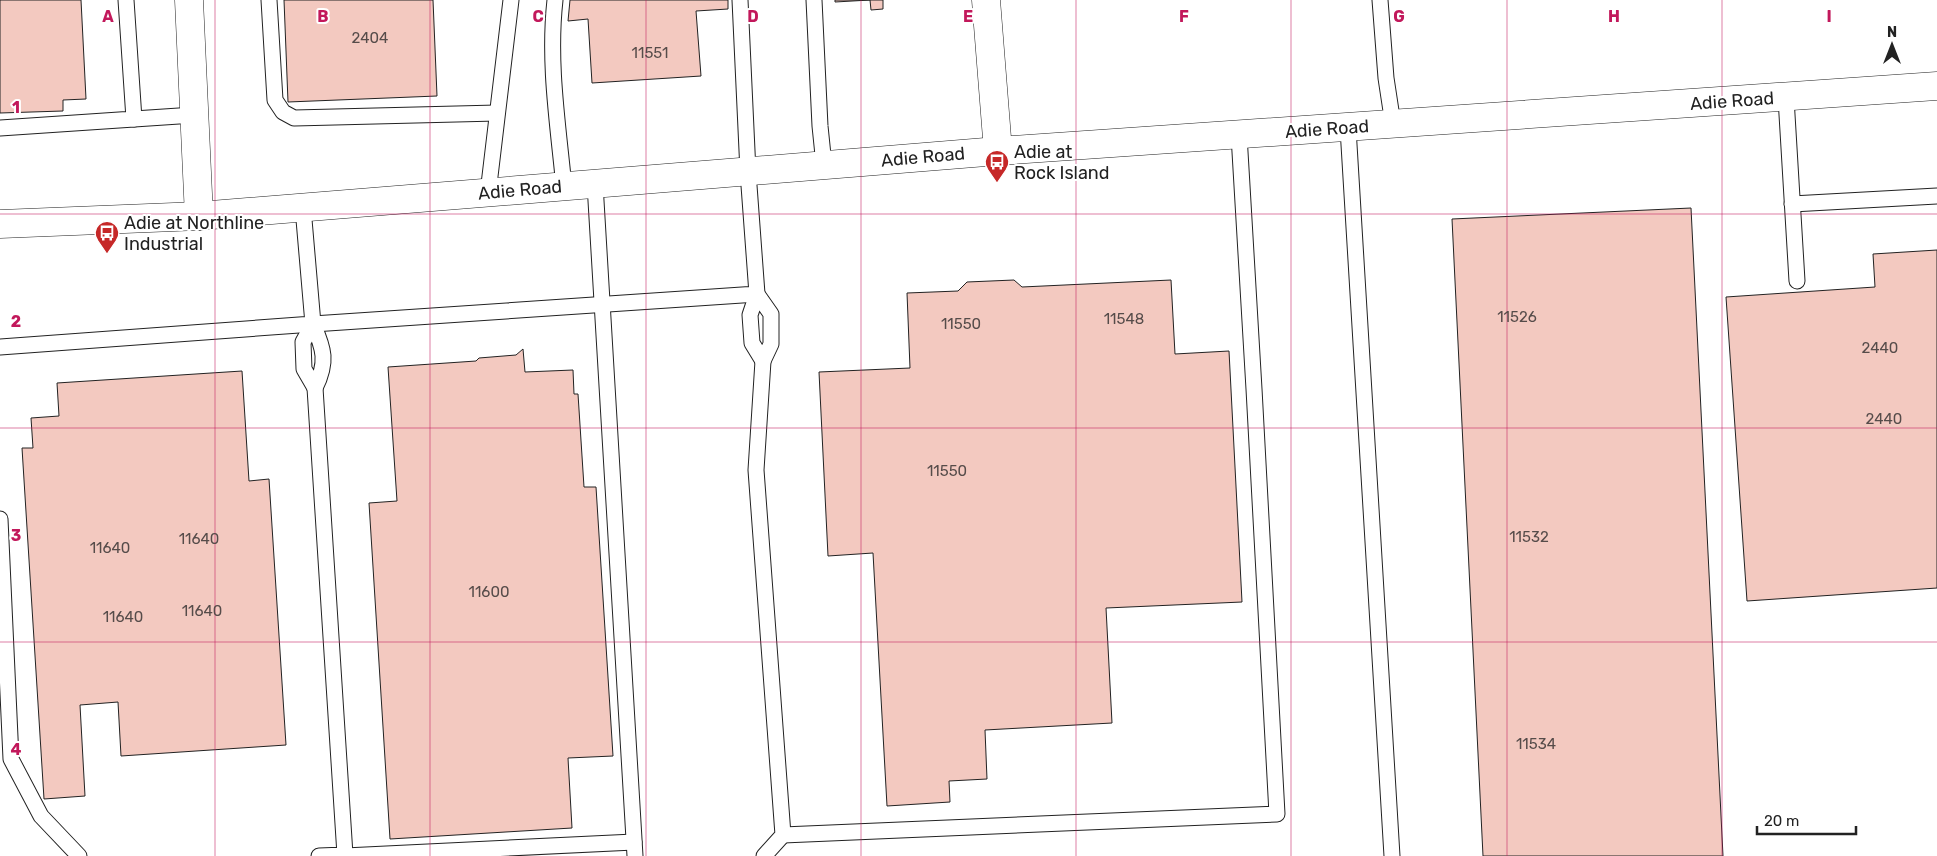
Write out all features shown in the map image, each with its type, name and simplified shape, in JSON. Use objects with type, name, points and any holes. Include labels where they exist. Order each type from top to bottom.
[{"type":"street","points":[[189,0],[199,216]]},
{"type":"street","points":[[986,0],[998,151]]},
{"type":"street","name":"Adie Road","points":[[0,224],[199,216],[998,151],[1786,98],[1937,86]]},
{"type":"lane","points":[[126,0],[134,119]]},
{"type":"lane","points":[[269,0],[275,100],[283,112],[294,118],[497,114]]},
{"type":"lane","points":[[488,193],[511,0]]},
{"type":"lane","points":[[555,0],[552,29],[554,99],[564,187]]},
{"type":"lane","points":[[740,0],[748,172],[757,294],[750,315],[752,343],[763,361]]},
{"type":"lane","points":[[814,0],[820,126],[824,165]]},
{"type":"lane","points":[[1380,0],[1386,78],[1393,124]]},
{"type":"lane","points":[[1786,98],[1797,281]]},
{"type":"lane","points":[[0,128],[194,115]]},
{"type":"lane","points":[[1348,128],[1392,856]]},
{"type":"lane","points":[[764,856],[783,836],[1277,814],[1238,135]]},
{"type":"lane","points":[[319,856],[635,849],[595,184]]},
{"type":"lane","points":[[1792,204],[1937,196]]},
{"type":"lane","points":[[303,208],[313,324],[321,343],[323,355],[323,371],[315,388],[344,856]]},
{"type":"lane","points":[[0,347],[602,303],[757,294]]},
{"type":"lane","points":[[757,294],[772,314],[771,344],[763,361],[756,470],[783,836]]},
{"type":"lane","points":[[0,519],[11,759],[41,816],[78,856]]},
{"type":"building","points":[[0,0],[81,0],[86,99],[63,100],[63,111],[0,113]]},
{"type":"building","points":[[284,0],[433,0],[437,96],[288,102]]},
{"type":"building","points":[[570,0],[728,0],[728,9],[696,11],[701,76],[592,83],[588,19],[568,21]]},
{"type":"building","points":[[835,0],[870,0],[835,2]]},
{"type":"building","points":[[870,0],[883,0],[883,9],[871,10]]},
{"type":"building","points":[[1691,208],[1723,856],[1483,856],[1452,219]]},
{"type":"building","points":[[1937,250],[1937,588],[1747,601],[1726,297],[1875,287],[1873,254]]},
{"type":"building","points":[[1014,280],[1022,287],[1171,280],[1175,354],[1229,351],[1242,602],[1106,608],[1112,723],[985,730],[987,779],[949,781],[950,802],[887,806],[873,553],[828,556],[819,372],[910,368],[907,293],[958,291],[967,282]]},
{"type":"building","points":[[523,349],[525,372],[573,370],[574,394],[578,394],[584,487],[596,487],[613,756],[568,758],[572,828],[390,839],[369,503],[397,501],[388,367],[476,361],[479,358],[516,355]]},
{"type":"building","points":[[242,371],[249,481],[269,479],[286,745],[121,756],[118,702],[80,705],[85,796],[44,799],[22,448],[33,448],[31,418],[59,416],[57,383]]},
{"type":"place","name":"Adie at Rock Island","points":[[997,183]]},
{"type":"place","name":"Adie at Northline Industrial","points":[[107,254]]}]
